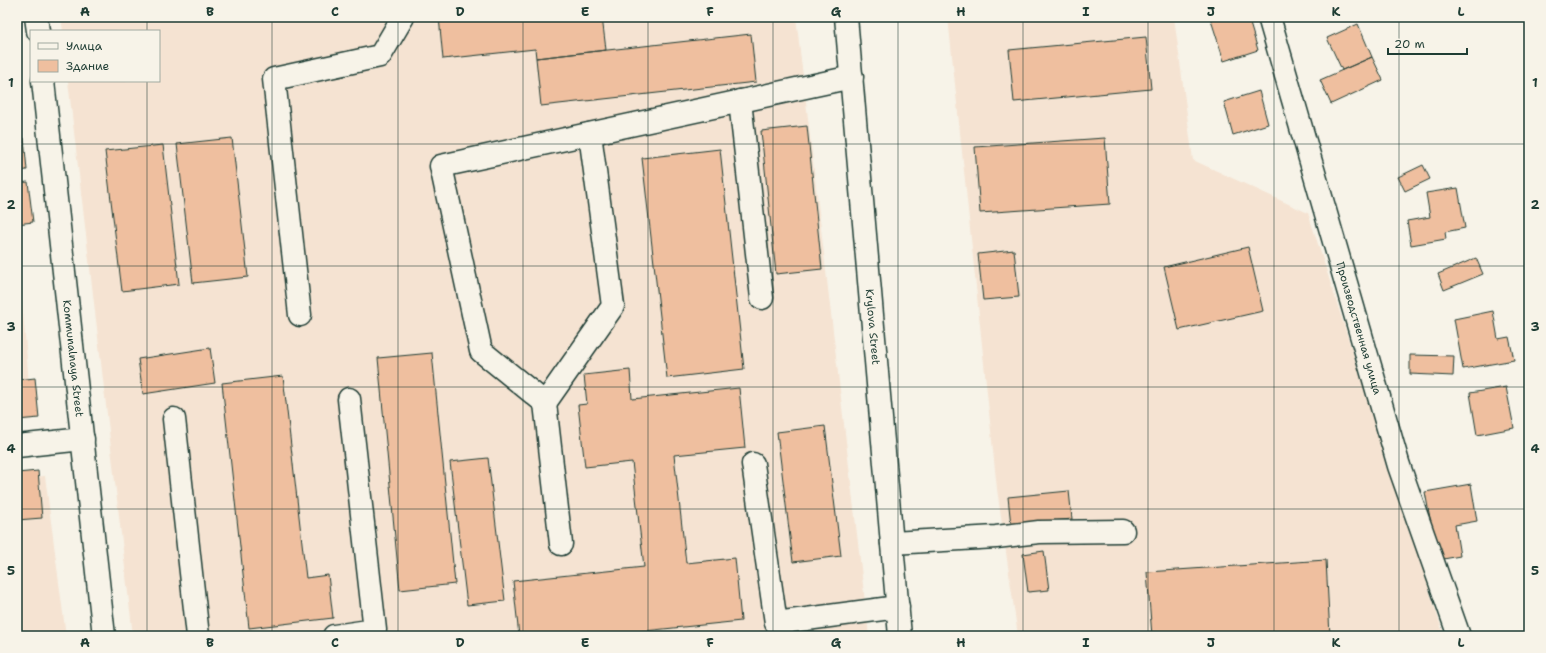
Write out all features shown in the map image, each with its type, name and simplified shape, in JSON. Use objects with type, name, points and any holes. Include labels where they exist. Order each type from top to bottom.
[{"type":"street","points":[[36,17],[38,30]]},
{"type":"street","points":[[300,315],[274,79],[380,56],[403,17]]},
{"type":"street","name":"Krylova Street","points":[[846,17],[900,636]]},
{"type":"street","name":"Производственная улица","points":[[1270,17],[1400,466],[1459,636]]},
{"type":"street","points":[[545,402],[481,351],[441,166],[852,77]]},
{"type":"street","name":"Kommunalnaya Street","points":[[43,82],[104,636]]},
{"type":"street","points":[[740,101],[762,298]]},
{"type":"street","points":[[561,544],[545,402],[613,306],[590,134]]},
{"type":"street","points":[[334,636],[374,630],[350,398]]},
{"type":"street","points":[[174,419],[198,636]]},
{"type":"street","points":[[17,446],[83,439]]},
{"type":"street","points":[[753,464],[776,623],[898,606]]},
{"type":"street","points":[[892,543],[996,537],[1039,532],[1123,531]]},
{"type":"shaded area","points":[[61,17],[796,17],[869,636],[133,636],[68,82],[160,82],[160,30],[63,30]]},
{"type":"shaded area","points":[[948,17],[1174,17],[1193,160],[1308,213],[1444,636],[1018,636],[997,489]]},
{"type":"shaded area","points":[[17,240],[32,420],[17,421]]},
{"type":"shaded area","points":[[45,476],[66,636],[17,636],[17,478]]},
{"type":"building","points":[[439,17],[602,17],[606,50],[536,58],[535,49],[443,59]]},
{"type":"building","points":[[1210,17],[1248,17],[1258,50],[1224,61]]},
{"type":"building","points":[[1358,24],[1372,57],[1342,70],[1327,38]]},
{"type":"building","points":[[751,34],[756,82],[541,106],[536,58]]},
{"type":"building","points":[[1146,37],[1151,89],[1014,102],[1009,50]]},
{"type":"building","points":[[1372,57],[1383,80],[1331,104],[1320,80]]},
{"type":"building","points":[[1259,91],[1268,124],[1233,135],[1224,102]]},
{"type":"building","points":[[807,126],[822,269],[776,274],[761,131]]},
{"type":"building","points":[[17,138],[24,138],[27,170],[17,171]]},
{"type":"building","points":[[232,138],[248,277],[193,283],[177,144]]},
{"type":"building","points":[[1105,138],[1110,204],[980,213],[975,147]]},
{"type":"building","points":[[163,145],[179,284],[122,291],[105,151]]},
{"type":"building","points":[[720,149],[744,369],[667,378],[642,158]]},
{"type":"building","points":[[1423,165],[1430,179],[1405,191],[1398,177]]},
{"type":"building","points":[[28,182],[33,222],[17,224],[17,183]]},
{"type":"building","points":[[1458,188],[1465,228],[1445,232],[1446,239],[1411,245],[1407,221],[1430,217],[1426,193]]},
{"type":"building","points":[[1248,247],[1263,311],[1179,330],[1164,267]]},
{"type":"building","points":[[1014,250],[1019,297],[983,300],[978,254]]},
{"type":"building","points":[[1476,258],[1483,274],[1444,290],[1438,274]]},
{"type":"building","points":[[1493,311],[1498,339],[1509,337],[1514,360],[1463,369],[1454,319]]},
{"type":"building","points":[[210,348],[215,383],[143,394],[138,359]]},
{"type":"building","points":[[432,353],[455,584],[400,590],[378,358]]},
{"type":"building","points":[[1410,355],[1454,356],[1453,376],[1410,374]]},
{"type":"building","points":[[630,370],[632,399],[739,388],[745,448],[674,455],[686,563],[735,558],[741,621],[596,636],[519,636],[513,581],[644,567],[632,462],[585,467],[578,405],[587,404],[584,375]]},
{"type":"building","points":[[283,376],[306,578],[328,575],[333,618],[249,628],[222,383]]},
{"type":"building","points":[[35,378],[39,418],[17,420],[17,380]]},
{"type":"building","points":[[1506,387],[1514,428],[1477,435],[1470,393]]},
{"type":"building","points":[[825,426],[841,556],[793,562],[777,432]]},
{"type":"building","points":[[488,458],[505,601],[467,605],[450,462]]},
{"type":"building","points":[[38,471],[42,518],[17,520],[17,473]]},
{"type":"building","points":[[1471,484],[1477,521],[1455,525],[1460,556],[1438,560],[1425,492]]},
{"type":"building","points":[[1069,491],[1072,519],[1011,525],[1008,497]]},
{"type":"building","points":[[1044,551],[1049,590],[1028,592],[1023,554]]},
{"type":"building","points":[[1326,560],[1330,636],[1152,636],[1147,572]]}]
